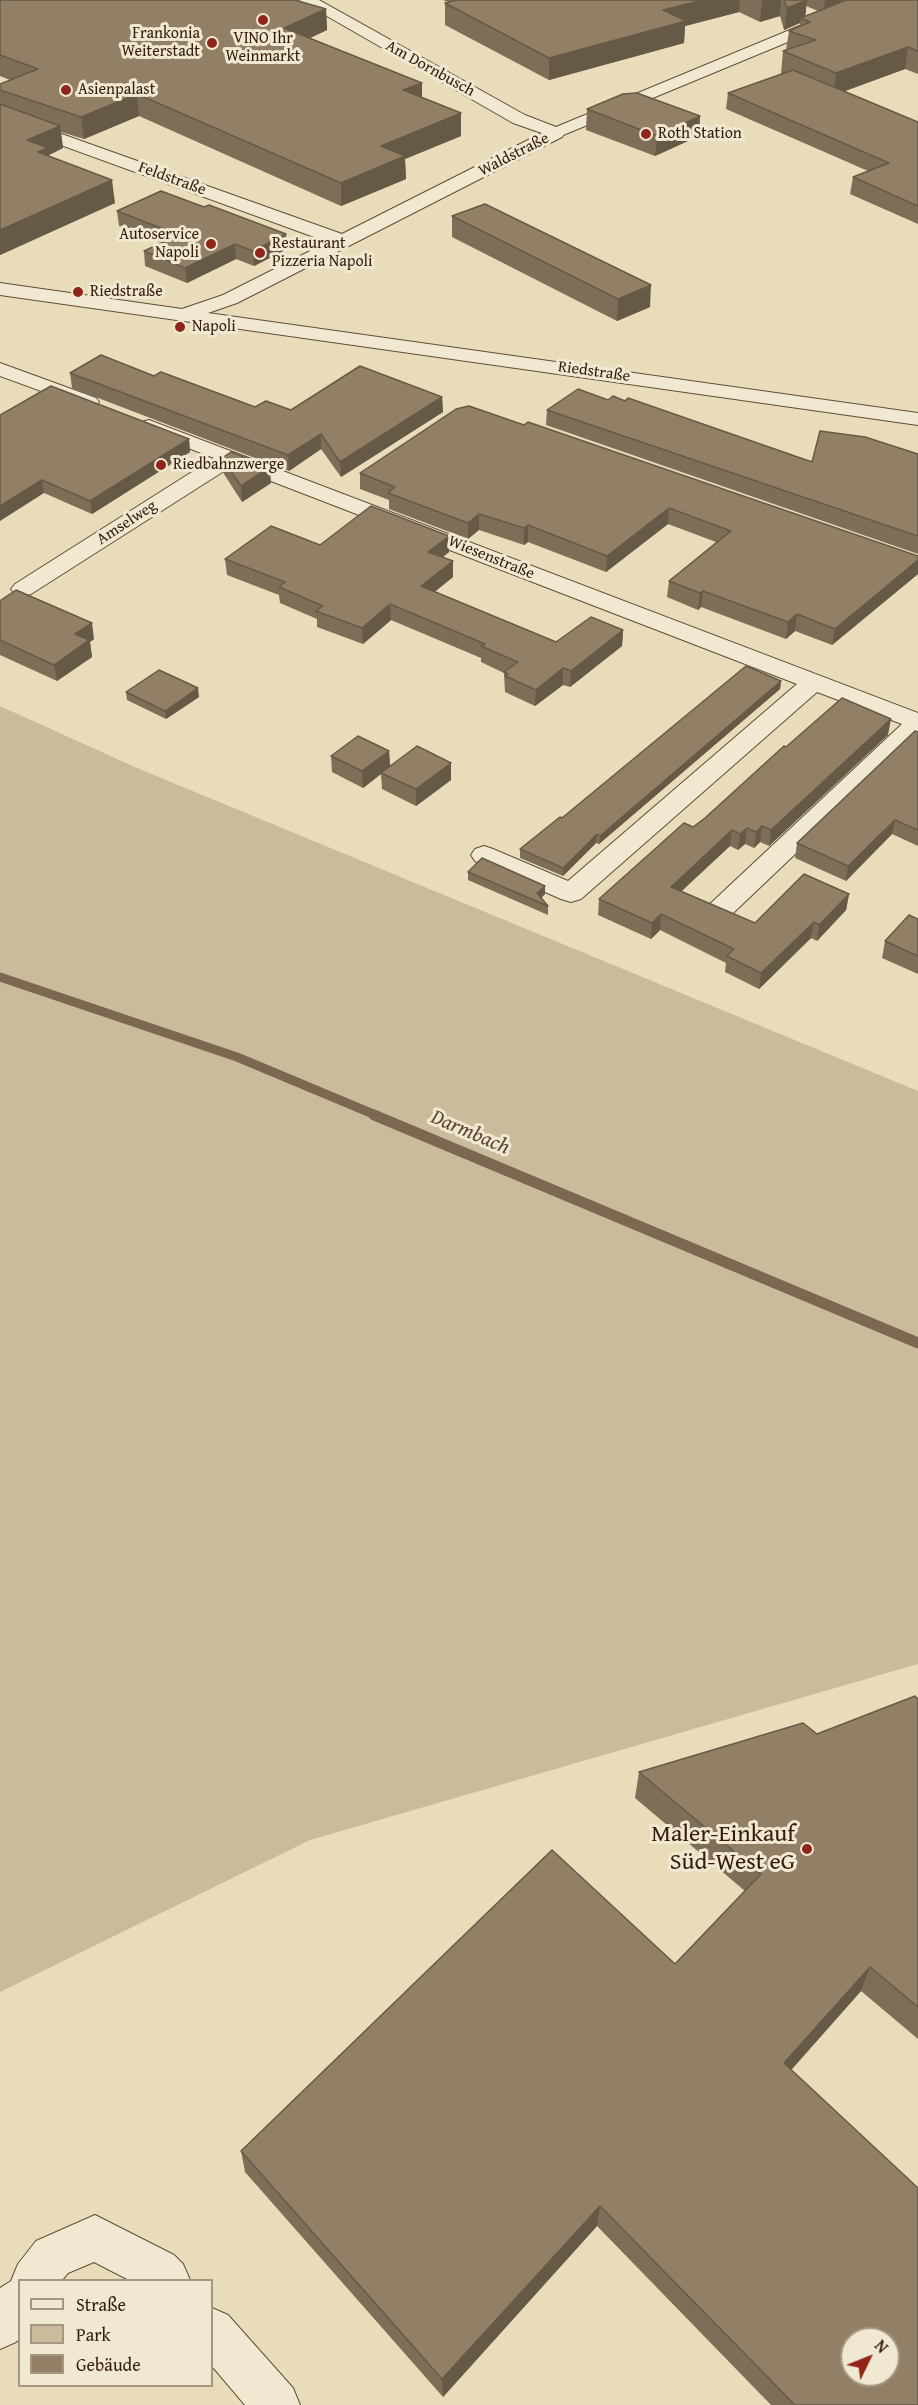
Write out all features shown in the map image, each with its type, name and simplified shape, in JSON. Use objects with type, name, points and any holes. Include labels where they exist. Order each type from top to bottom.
[{"type":"street","name":"Am Dornbusch","points":[[307,0],[519,119],[556,133]]},
{"type":"street","name":"Waldstraße","points":[[213,306],[556,133],[876,0]]},
{"type":"street","points":[[804,13],[823,22]]},
{"type":"street","name":"Feldstraße","points":[[0,117],[343,241]]},
{"type":"street","name":"Riedstraße","points":[[0,289],[918,418]]},
{"type":"street","points":[[248,290],[248,306],[253,314],[269,326]]},
{"type":"street","name":"Riedstraße","points":[[171,313],[193,312],[213,306]]},
{"type":"street","name":"Wiesenstraße","points":[[0,369],[332,495],[918,723],[720,910]]},
{"type":"street","name":"Amselweg","points":[[23,589],[231,457]]},
{"type":"street","points":[[332,495],[352,483]]},
{"type":"street","points":[[484,855],[571,892],[814,682]]},
{"type":"street","points":[[35,2279],[52,2258],[95,2238],[158,2271],[166,2279]]},
{"type":"street","points":[[0,2325],[18,2302]]},
{"type":"street","points":[[213,2332],[276,2405]]},
{"type":"green space","points":[[0,706],[137,768],[918,1091],[918,1664],[310,1840],[0,1992]]},
{"type":"building","points":[[0,0],[295,0],[326,9],[284,28],[422,83],[403,90],[461,113],[381,146],[405,156],[341,183],[137,94],[81,117],[0,90],[0,84],[38,69],[0,55]]},
{"type":"building","points":[[457,0],[703,0],[663,10],[686,21],[549,58],[445,3]]},
{"type":"building","points":[[784,0],[807,0],[787,8]]},
{"type":"building","points":[[846,0],[918,0],[918,51],[908,47],[836,73],[783,51],[816,40],[789,31],[810,22],[801,18]]},
{"type":"building","points":[[793,70],[918,122],[918,206],[853,177],[889,163],[728,93]]},
{"type":"building","points":[[637,93],[700,116],[657,136],[587,109],[623,94]]},
{"type":"building","points":[[0,104],[60,126],[27,140],[48,148],[38,152],[112,180],[0,230]]},
{"type":"building","points":[[161,191],[204,207],[209,205],[286,234],[253,251],[235,244],[185,268],[144,251],[179,235],[117,211]]},
{"type":"building","points":[[485,204],[651,285],[618,299],[452,216]]},
{"type":"building","points":[[101,355],[154,376],[161,372],[255,407],[266,401],[291,410],[360,366],[442,397],[340,462],[321,434],[288,455],[70,373]]},
{"type":"building","points":[[51,386],[189,439],[90,501],[42,480],[0,506],[0,415]]},
{"type":"building","points":[[578,389],[608,400],[613,396],[625,401],[628,398],[812,462],[820,431],[865,437],[918,454],[918,536],[547,410]]},
{"type":"building","points":[[469,406],[524,425],[528,422],[918,556],[918,560],[835,629],[797,614],[788,622],[669,581],[731,531],[669,508],[607,556],[528,525],[524,528],[479,514],[468,523],[388,493],[395,487],[360,473],[456,409]]},
{"type":"building","points":[[231,452],[270,467],[241,486],[222,458]]},
{"type":"building","points":[[371,506],[449,536],[428,552],[453,561],[421,586],[556,642],[591,617],[623,630],[571,671],[563,668],[536,690],[505,676],[508,674],[504,672],[518,662],[481,646],[485,644],[390,604],[362,628],[316,611],[323,606],[279,587],[285,582],[225,559],[271,526],[320,545]]},
{"type":"building","points":[[16,590],[92,623],[75,634],[89,640],[54,665],[0,640],[0,601]]},
{"type":"building","points":[[746,666],[781,681],[600,836],[597,834],[563,868],[520,849],[560,817],[562,818]]},
{"type":"building","points":[[159,670],[198,688],[165,711],[126,692]]},
{"type":"building","points":[[842,698],[891,719],[771,830],[762,826],[756,832],[747,828],[740,834],[732,830],[671,887],[755,923],[804,874],[849,894],[819,925],[814,922],[761,973],[727,956],[734,949],[661,914],[652,923],[599,899],[684,823],[693,827],[705,818],[784,746],[786,747]]},
{"type":"building","points":[[915,731],[918,732],[918,830],[895,820],[848,866],[797,843]]},
{"type":"building","points":[[358,736],[389,751],[362,771],[331,756]]},
{"type":"building","points":[[417,746],[451,763],[416,789],[381,773]]},
{"type":"building","points":[[482,858],[545,886],[537,893],[548,906],[468,872]]},
{"type":"building","points":[[909,915],[918,919],[918,956],[885,941]]},
{"type":"building","points":[[915,1696],[918,1699],[918,2007],[870,1967],[784,2063],[918,2188],[918,2405],[795,2405],[600,2206],[442,2379],[241,2151],[552,1850],[675,1964],[761,1874],[639,1772],[803,1723],[817,1734]]},
{"type":"waterway","name":"Darmbach","points":[[0,977],[237,1057],[378,1116]]},
{"type":"waterway","name":"Darmbach","points":[[374,1115],[918,1343]]},
{"type":"place","name":"VINO Ihr Weinmarkt","points":[[263,20]]},
{"type":"place","name":"Frankonia Weiterstadt","points":[[212,43]]},
{"type":"place","name":"Asienpalast","points":[[66,90]]},
{"type":"place","name":"Roth Station","points":[[646,134]]},
{"type":"place","name":"Autoservice Napoli","points":[[211,244]]},
{"type":"place","name":"Restaurant Pizzeria Napoli","points":[[260,253]]},
{"type":"place","name":"Riedstraße","points":[[78,292]]},
{"type":"place","name":"Napoli","points":[[180,327]]},
{"type":"place","name":"Riedbahnzwerge","points":[[161,465]]},
{"type":"place","name":"Maler-Einkauf Süd-West eG","points":[[807,1849]]}]
